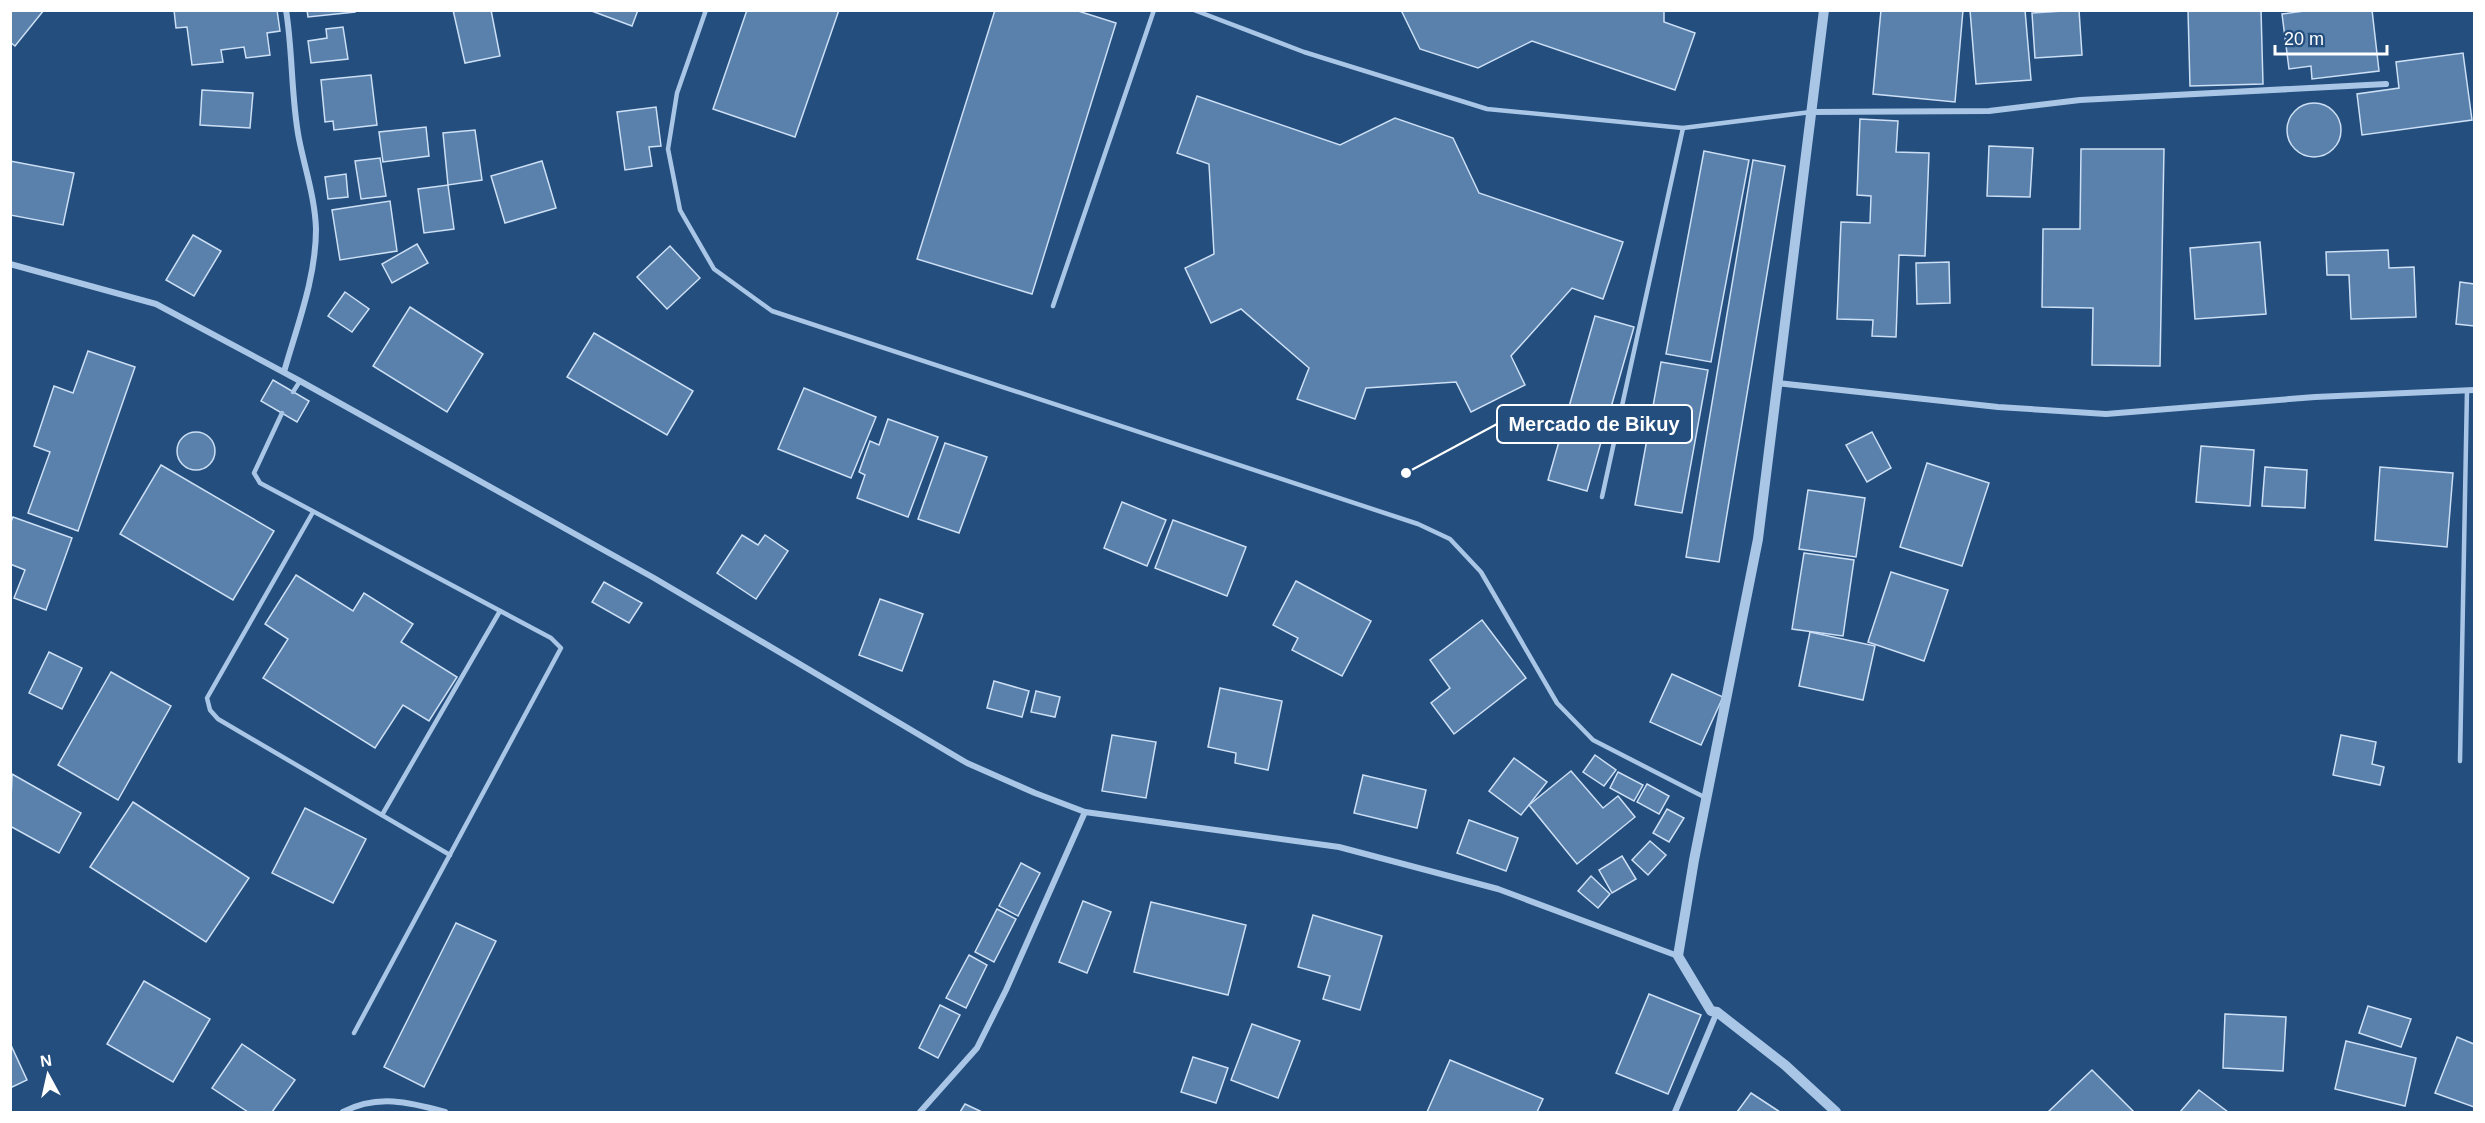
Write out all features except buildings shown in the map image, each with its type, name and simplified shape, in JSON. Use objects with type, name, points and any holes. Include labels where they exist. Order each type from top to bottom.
[{"type":"street","points":[[284,372],[311,278],[316,229],[310,182],[298,137],[286,10]]},
{"type":"street","points":[[1678,957],[1706,798],[1758,539],[1824,10]]},
{"type":"street","points":[[1811,112],[1989,111],[2079,99],[2386,84]]},
{"type":"street","points":[[10,264],[156,304],[284,372],[654,578],[967,763],[1085,812],[1340,847],[1498,889],[1678,957],[1711,1011],[1717,1012],[1785,1065],[1836,1113]]},
{"type":"street","points":[[1777,383],[1998,407],[2106,414],[2315,397],[2471,390]]},
{"type":"street","points":[[920,1113],[977,1048],[1006,990],[1085,812]]},
{"type":"street","points":[[1675,1113],[1717,1012]]},
{"type":"street","points":[[343,1113],[354,1106],[386,1099],[417,1104],[445,1113]]},
{"type":"lane","points":[[706,10],[677,93],[668,148],[680,210],[714,269],[772,311],[1418,524],[1450,539],[1481,572],[1557,703],[1593,740],[1706,798]]},
{"type":"lane","points":[[1053,306],[1154,10]]},
{"type":"lane","points":[[1194,10],[1304,52],[1487,109],[1683,128],[1811,112]]},
{"type":"lane","points":[[1602,496],[1683,128]]},
{"type":"lane","points":[[293,392],[300,381]]},
{"type":"lane","points":[[2460,761],[2471,390]]},
{"type":"lane","points":[[282,413],[254,473],[260,483],[551,638],[561,648],[354,1033]]},
{"type":"lane","points":[[313,512],[207,698],[210,710],[218,719],[450,855]]},
{"type":"lane","points":[[382,815],[500,611]]},
{"type":"place","name":"Mercado de Bikuy","points":[[1406,473]]}]
